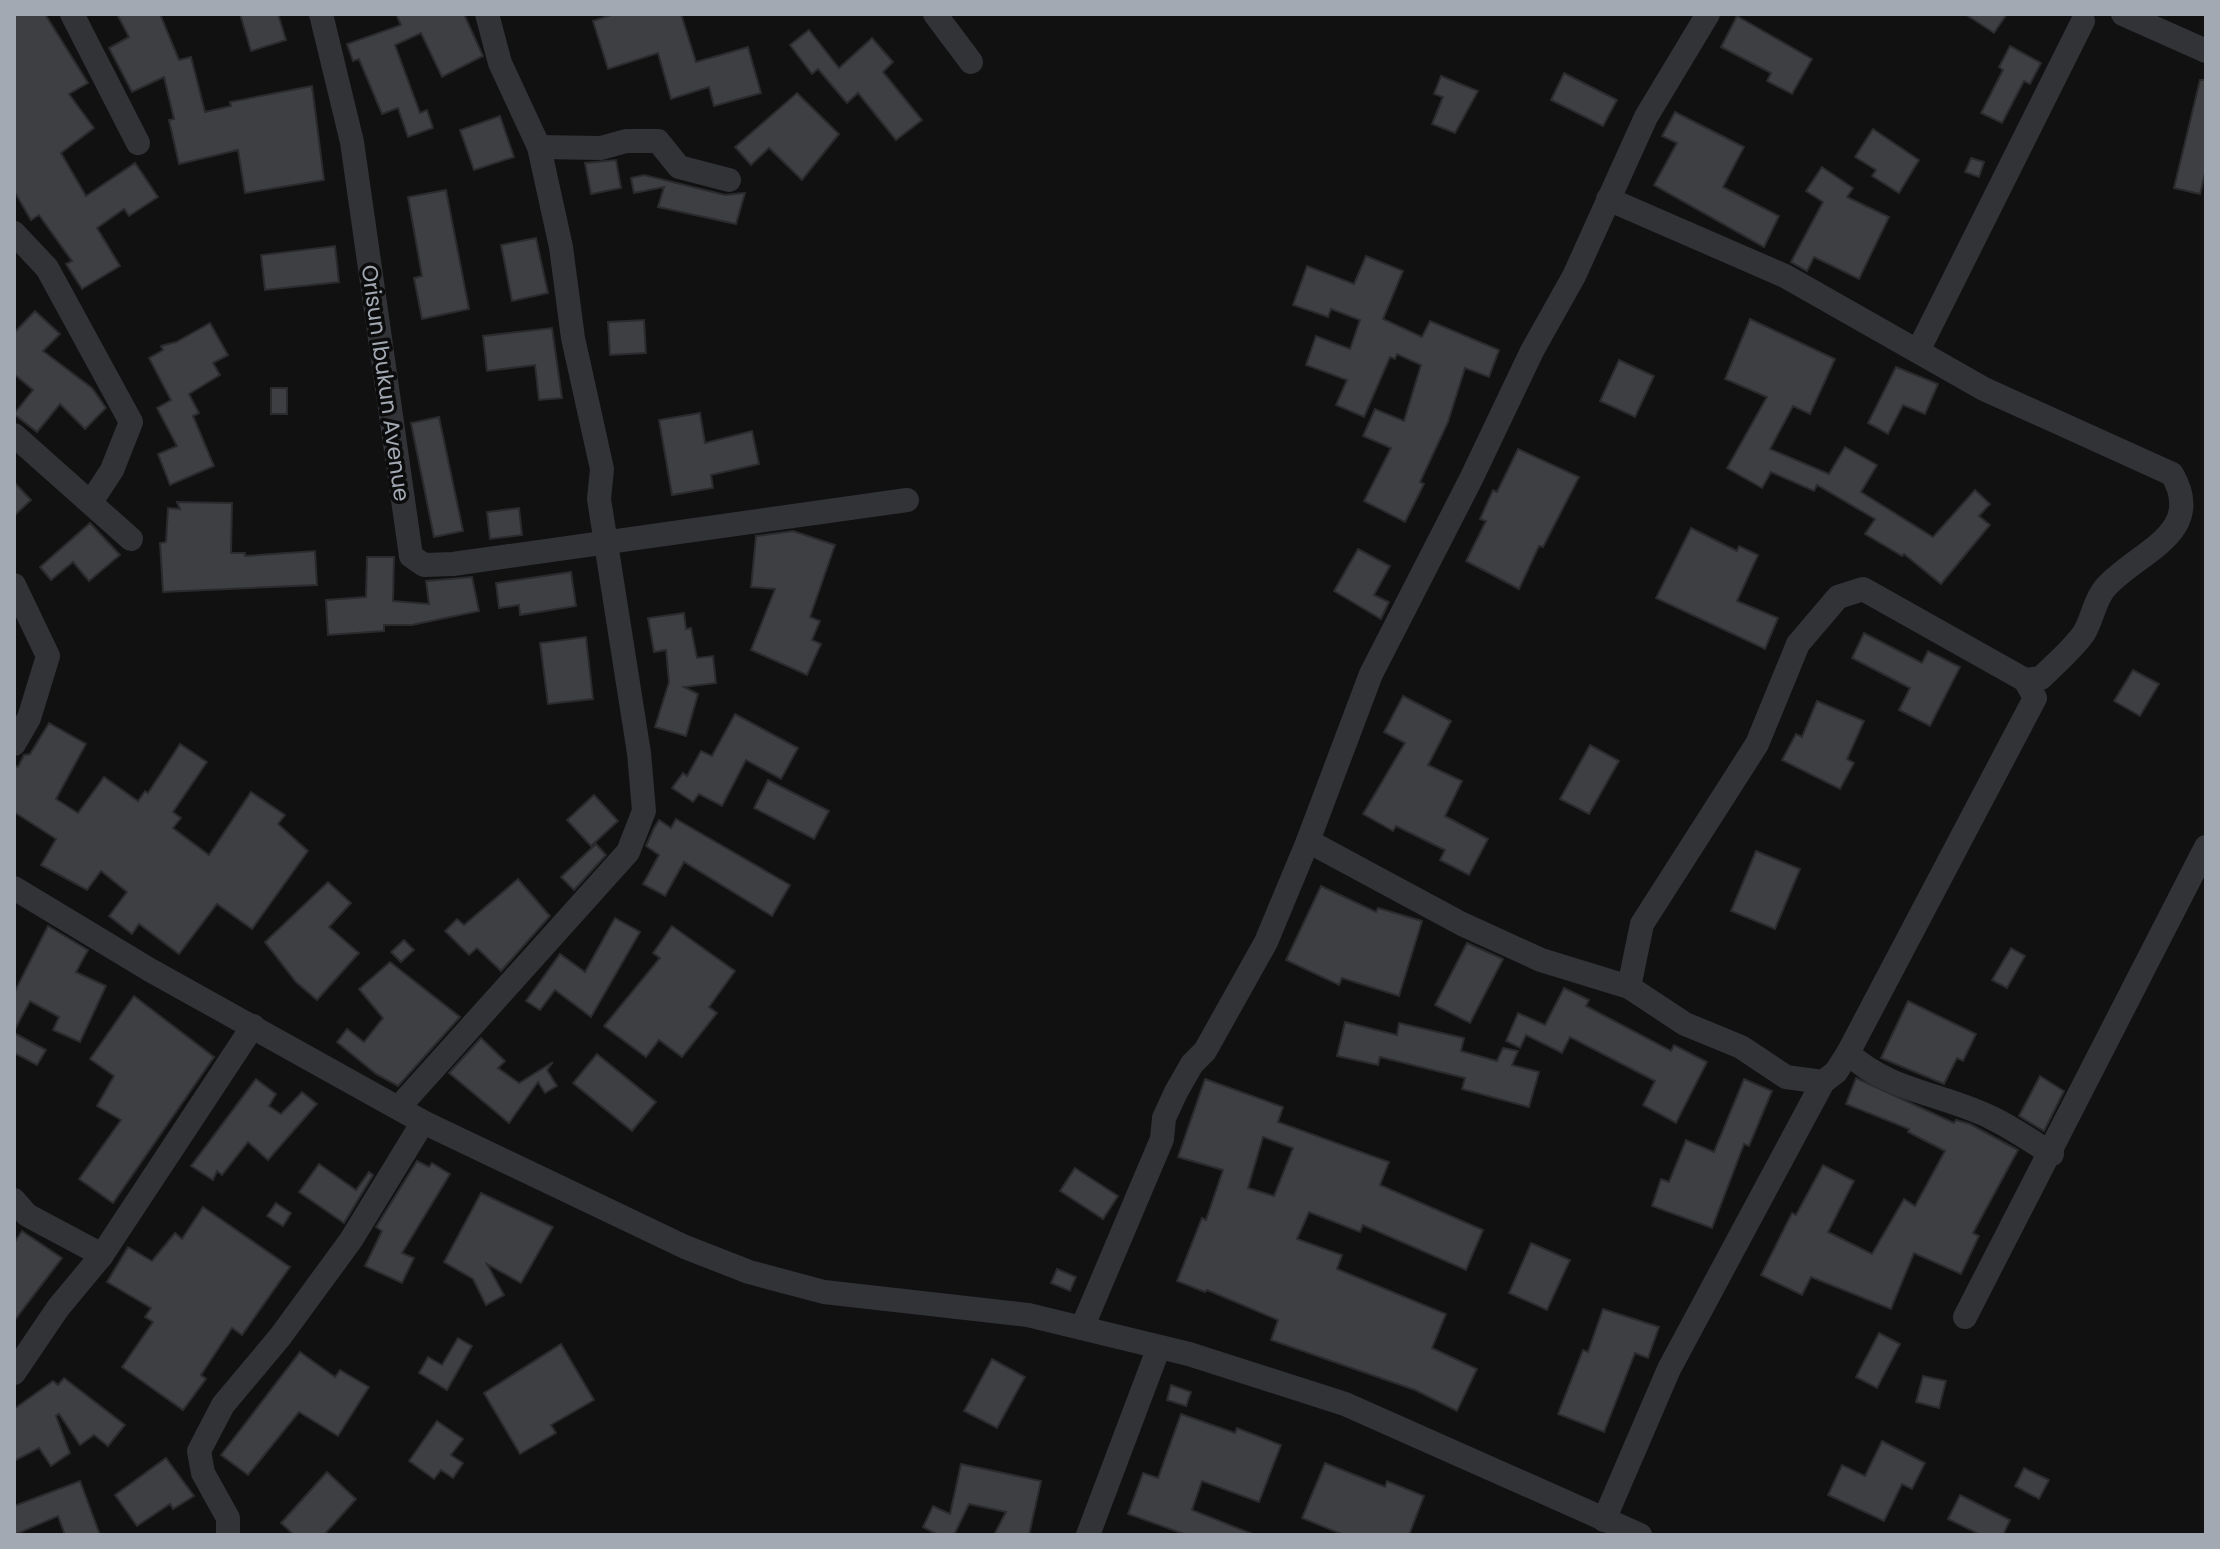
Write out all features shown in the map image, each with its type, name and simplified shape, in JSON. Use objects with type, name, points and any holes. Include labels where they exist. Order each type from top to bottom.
[{"type":"street","points":[[72,14],[138,143]]},
{"type":"street","name":"Orisun Ibukun Avenue","points":[[321,14],[352,142],[411,556],[424,565],[453,564],[907,500]]},
{"type":"street","points":[[399,1107],[628,852],[639,831],[644,811],[639,753],[599,499],[602,469],[573,338],[561,247],[539,147],[500,63],[487,14]]},
{"type":"street","points":[[935,14],[971,62]]},
{"type":"street","points":[[1082,1328],[1162,1139],[1164,1118],[1192,1064],[1205,1051],[1239,993],[1308,841],[1371,674],[1471,479],[1532,351],[1574,276],[1646,117],[1708,14]]},
{"type":"street","points":[[1918,351],[2079,17],[2117,14]]},
{"type":"street","points":[[2123,14],[2206,51]]},
{"type":"street","points":[[539,147],[601,148],[626,141],[658,141],[679,167],[729,180]]},
{"type":"street","points":[[1608,199],[1785,276],[1984,389],[2172,474],[2181,489],[2182,513],[2168,534],[2150,553],[2108,584],[2097,597],[2083,633],[2041,678],[2025,680]]},
{"type":"street","points":[[14,233],[47,268],[131,422],[112,470],[91,502]]},
{"type":"street","points":[[14,435],[131,539]]},
{"type":"street","points":[[14,585],[48,656],[29,718],[14,744]]},
{"type":"street","points":[[1604,1520],[1669,1369],[1823,1082],[1836,1072],[1848,1053],[2025,722],[2035,698],[2025,680],[1863,589],[1838,597],[1798,644],[1757,744],[1642,924],[1629,987]]},
{"type":"street","points":[[1308,841],[1462,924],[1541,960],[1629,987],[1685,1024],[1741,1047],[1786,1077],[1823,1082]]},
{"type":"street","points":[[1965,1317],[2052,1154],[2206,847]]},
{"type":"street","points":[[14,888],[423,1122],[685,1247],[749,1272],[824,1292],[874,1300],[973,1307],[1159,1347],[1345,1404],[1640,1535]]},
{"type":"street","points":[[14,1373],[58,1308],[102,1255],[253,1026]]},
{"type":"street","points":[[1848,1053],[1860,1064],[1901,1086],[1992,1118],[2052,1154]]},
{"type":"street","points":[[228,1535],[228,1518],[203,1473],[199,1451],[223,1405],[280,1337],[351,1240],[423,1122]]},
{"type":"street","points":[[14,1200],[27,1215],[102,1255]]},
{"type":"street","points":[[1088,1535],[1159,1347]]},
{"type":"building","points":[[14,14],[45,14],[88,83],[69,94],[94,128],[61,153],[86,196],[135,163],[158,197],[129,216],[124,209],[97,228],[120,266],[82,289],[66,264],[72,261],[39,215],[31,220],[14,191]]},
{"type":"building","points":[[117,14],[160,14],[179,60],[191,57],[205,112],[231,106],[230,102],[312,86],[324,180],[245,193],[238,150],[179,164],[169,120],[174,119],[164,77],[132,92],[109,48],[129,37]]},
{"type":"building","points":[[240,14],[278,14],[286,40],[251,51]]},
{"type":"building","points":[[396,14],[464,14],[483,56],[442,77],[421,33],[395,45],[420,113],[427,110],[433,128],[408,137],[398,108],[382,114],[359,59],[353,61],[347,44],[401,25]]},
{"type":"building","points":[[614,14],[681,14],[696,62],[748,47],[761,93],[714,106],[709,87],[671,99],[658,53],[608,69],[593,21]]},
{"type":"building","points":[[1965,14],[2007,14],[1994,33]]},
{"type":"building","points":[[1737,16],[1812,59],[1792,94],[1767,81],[1771,73],[1721,47]]},
{"type":"building","points":[[809,30],[839,68],[872,38],[893,62],[883,72],[922,120],[896,140],[858,93],[847,103],[818,69],[812,74],[790,45]]},
{"type":"building","points":[[2010,46],[2041,63],[2030,84],[2024,81],[2002,123],[1981,113],[2003,70],[1999,67]]},
{"type":"building","points":[[1564,73],[1617,100],[1603,126],[1551,100]]},
{"type":"building","points":[[1441,76],[1478,91],[1455,133],[1432,124],[1443,97],[1434,94]]},
{"type":"building","points":[[2200,80],[2206,80],[2206,169],[2200,194],[2174,188]]},
{"type":"building","points":[[797,93],[839,134],[802,180],[769,148],[751,165],[735,147]]},
{"type":"building","points":[[1675,112],[1744,147],[1723,187],[1779,216],[1764,247],[1654,185],[1677,143],[1662,136]]},
{"type":"building","points":[[500,116],[514,157],[474,170],[460,130]]},
{"type":"building","points":[[1873,129],[1919,160],[1899,193],[1872,176],[1876,170],[1855,157]]},
{"type":"building","points":[[1971,158],[1984,162],[1979,177],[1965,172]]},
{"type":"building","points":[[616,160],[621,188],[591,194],[585,163]]},
{"type":"building","points":[[1822,167],[1853,188],[1847,197],[1889,217],[1859,279],[1814,257],[1807,271],[1791,262],[1823,202],[1806,191]]},
{"type":"building","points":[[644,175],[725,195],[745,193],[736,224],[658,207],[664,187],[634,193],[631,178]]},
{"type":"building","points":[[446,190],[469,309],[422,319],[414,278],[422,276],[408,197]]},
{"type":"building","points":[[536,238],[548,293],[512,301],[501,245]]},
{"type":"building","points":[[335,246],[339,282],[265,290],[261,255]]},
{"type":"building","points":[[1366,256],[1403,271],[1383,319],[1422,337],[1430,321],[1499,350],[1489,377],[1465,368],[1448,422],[1420,482],[1424,484],[1405,522],[1364,501],[1391,448],[1363,436],[1375,409],[1404,421],[1421,365],[1397,354],[1395,359],[1390,357],[1364,417],[1336,405],[1347,380],[1306,365],[1316,336],[1350,349],[1360,320],[1331,309],[1328,317],[1293,305],[1307,266],[1354,284]]},
{"type":"building","points":[[35,311],[60,334],[43,351],[92,388],[106,408],[85,429],[60,404],[37,432],[14,414],[33,390],[14,374],[14,333]]},
{"type":"building","points":[[1750,319],[1835,359],[1810,414],[1793,406],[1770,449],[1829,474],[1845,447],[1877,465],[1861,492],[1933,537],[1975,490],[1990,504],[1979,516],[1990,525],[1941,584],[1904,554],[1902,556],[1865,534],[1875,519],[1817,485],[1814,491],[1771,472],[1762,488],[1727,468],[1767,397],[1725,379]]},
{"type":"building","points":[[644,320],[646,353],[610,355],[608,322]]},
{"type":"building","points":[[210,323],[228,355],[213,363],[220,375],[189,394],[199,413],[193,416],[214,466],[170,485],[158,454],[177,446],[157,408],[171,400],[149,358],[163,350],[161,346],[176,342]]},
{"type":"building","points":[[552,328],[562,398],[539,400],[535,365],[487,371],[483,336]]},
{"type":"building","points":[[1619,360],[1654,376],[1635,417],[1600,401]]},
{"type":"building","points":[[1896,367],[1938,384],[1925,414],[1903,405],[1888,434],[1868,423]]},
{"type":"building","points":[[271,388],[287,388],[287,414],[271,414]]},
{"type":"building","points":[[700,413],[705,443],[752,431],[759,464],[711,475],[713,488],[672,495],[659,420]]},
{"type":"building","points":[[439,417],[463,531],[434,537],[411,423]]},
{"type":"building","points":[[1518,449],[1579,477],[1543,547],[1539,546],[1519,589],[1466,561],[1486,521],[1480,519],[1493,490],[1497,492]]},
{"type":"building","points":[[14,482],[31,500],[14,516]]},
{"type":"building","points":[[177,502],[232,503],[231,553],[245,553],[245,556],[315,551],[317,585],[163,592],[160,543],[166,542],[168,508],[180,509]]},
{"type":"building","points":[[519,508],[522,535],[490,539],[487,512]]},
{"type":"building","points":[[90,523],[120,555],[89,581],[73,562],[51,580],[40,567]]},
{"type":"building","points":[[1691,528],[1737,551],[1739,546],[1758,555],[1737,601],[1778,618],[1765,649],[1656,598]]},
{"type":"building","points":[[793,531],[835,545],[810,617],[820,621],[812,640],[821,644],[807,675],[751,650],[775,589],[751,587],[756,536]]},
{"type":"building","points":[[1358,549],[1390,566],[1374,595],[1389,602],[1381,619],[1334,591]]},
{"type":"building","points":[[367,557],[394,557],[393,601],[429,604],[426,581],[472,577],[479,611],[412,625],[384,625],[384,631],[328,635],[326,600],[366,597]]},
{"type":"building","points":[[571,572],[576,606],[520,615],[519,605],[499,608],[496,583]]},
{"type":"building","points":[[684,613],[686,629],[691,628],[697,658],[713,656],[716,683],[684,687],[698,694],[686,736],[655,727],[669,682],[666,650],[654,652],[648,618]]},
{"type":"building","points":[[1864,633],[1922,663],[1928,651],[1960,667],[1930,726],[1899,710],[1910,688],[1852,658]]},
{"type":"building","points":[[586,637],[593,699],[548,704],[540,643]]},
{"type":"building","points":[[2133,670],[2159,684],[2140,716],[2114,701]]},
{"type":"building","points":[[1403,696],[1451,721],[1428,765],[1462,781],[1445,816],[1488,839],[1469,875],[1440,860],[1445,850],[1396,826],[1393,831],[1363,814],[1405,743],[1384,732]]},
{"type":"building","points":[[1817,701],[1864,721],[1847,759],[1854,763],[1840,789],[1782,760],[1796,734],[1802,737]]},
{"type":"building","points":[[735,714],[798,748],[781,779],[746,760],[722,806],[699,794],[693,802],[672,788],[683,773],[687,776],[701,751],[712,756]]},
{"type":"building","points":[[49,723],[86,744],[56,799],[78,813],[104,777],[138,801],[145,791],[148,793],[180,744],[207,762],[173,812],[181,818],[173,828],[209,855],[251,792],[285,815],[278,824],[308,851],[252,929],[217,904],[179,954],[139,924],[132,934],[109,916],[127,892],[101,871],[87,890],[41,865],[56,839],[14,812],[14,765],[18,767],[24,755],[30,754]]},
{"type":"building","points":[[1590,745],[1619,761],[1589,814],[1560,799]]},
{"type":"building","points":[[768,780],[829,811],[814,839],[754,808]]},
{"type":"building","points":[[594,795],[618,821],[591,846],[567,820]]},
{"type":"building","points":[[676,819],[790,885],[772,916],[684,862],[665,896],[643,884],[659,855],[646,846],[654,828],[659,820],[671,828]]},
{"type":"building","points":[[596,844],[606,855],[574,890],[561,877]]},
{"type":"building","points":[[1756,851],[1800,869],[1775,929],[1731,911]]},
{"type":"building","points":[[518,879],[550,916],[501,971],[477,948],[469,955],[445,931],[457,919],[464,925]]},
{"type":"building","points":[[328,882],[351,903],[329,927],[359,953],[317,1000],[296,982],[265,942]]},
{"type":"building","points":[[1321,886],[1376,912],[1378,908],[1422,921],[1399,996],[1342,978],[1339,985],[1286,960]]},
{"type":"building","points":[[615,918],[640,932],[591,1017],[555,990],[540,1010],[526,1001],[560,954],[585,972]]},
{"type":"building","points":[[48,926],[88,950],[76,972],[106,986],[80,1042],[53,1030],[59,1017],[30,1001],[14,1031],[14,993]]},
{"type":"building","points":[[672,926],[735,971],[709,1007],[717,1013],[682,1057],[659,1040],[646,1057],[604,1026],[660,958],[653,953]]},
{"type":"building","points":[[404,940],[414,950],[401,962],[391,952]]},
{"type":"building","points":[[1467,943],[1503,959],[1470,1023],[1435,1005]]},
{"type":"building","points":[[2011,948],[2025,956],[2007,988],[1992,980]]},
{"type":"building","points":[[390,962],[460,1017],[398,1086],[376,1074],[337,1042],[347,1029],[364,1042],[383,1018],[359,989]]},
{"type":"building","points":[[1564,988],[1589,1000],[1586,1006],[1671,1051],[1674,1045],[1707,1062],[1676,1123],[1643,1105],[1655,1081],[1570,1037],[1562,1053],[1526,1035],[1520,1048],[1506,1041],[1518,1013],[1545,1025]]},
{"type":"building","points":[[134,996],[214,1057],[113,1203],[79,1179],[121,1120],[97,1106],[114,1076],[90,1059]]},
{"type":"building","points":[[1908,1001],[1976,1034],[1963,1061],[1957,1058],[1944,1084],[1881,1058]]},
{"type":"building","points":[[1345,1022],[1397,1035],[1399,1023],[1464,1038],[1461,1051],[1497,1061],[1503,1048],[1518,1051],[1512,1065],[1539,1072],[1529,1107],[1462,1089],[1465,1078],[1380,1057],[1378,1065],[1337,1056]]},
{"type":"building","points":[[14,1033],[46,1050],[37,1065],[14,1053]]},
{"type":"building","points":[[481,1038],[505,1061],[498,1068],[519,1083],[553,1062],[547,1070],[557,1086],[545,1093],[538,1082],[509,1123],[449,1073]]},
{"type":"building","points":[[597,1054],[656,1102],[632,1131],[573,1083]]},
{"type":"building","points":[[2040,1076],[2064,1091],[2044,1131],[2019,1116]]},
{"type":"building","points":[[1856,1078],[1954,1123],[1956,1120],[1970,1124],[2018,1150],[1973,1233],[1979,1236],[1961,1274],[1914,1253],[1891,1309],[1811,1277],[1802,1295],[1761,1275],[1792,1213],[1796,1215],[1823,1165],[1854,1181],[1828,1232],[1872,1254],[1904,1199],[1915,1206],[1945,1151],[1908,1132],[1909,1129],[1846,1104]]},
{"type":"building","points":[[256,1079],[276,1094],[269,1106],[281,1114],[302,1092],[317,1104],[268,1160],[248,1142],[222,1175],[217,1171],[213,1180],[191,1166]]},
{"type":"building","points":[[1205,1079],[1283,1107],[1278,1122],[1389,1162],[1380,1185],[1483,1230],[1466,1270],[1363,1225],[1360,1232],[1309,1212],[1297,1239],[1342,1255],[1337,1269],[1446,1314],[1432,1348],[1477,1369],[1457,1411],[1415,1390],[1271,1340],[1278,1320],[1207,1290],[1205,1292],[1177,1281],[1202,1218],[1206,1220],[1223,1170],[1178,1157]],"holes":[[[1263,1137],[1293,1148],[1274,1196],[1248,1188]]]},
{"type":"building","points":[[1744,1079],[1772,1091],[1749,1146],[1744,1144],[1712,1228],[1652,1206],[1661,1179],[1669,1182],[1686,1140],[1714,1152]]},
{"type":"building","points":[[417,1161],[429,1167],[432,1163],[450,1174],[402,1253],[414,1258],[402,1283],[365,1266],[382,1231],[376,1227]]},
{"type":"building","points":[[319,1164],[356,1190],[369,1172],[373,1175],[344,1223],[299,1192]]},
{"type":"building","points":[[1075,1168],[1118,1196],[1103,1219],[1060,1191]]},
{"type":"building","points":[[481,1193],[553,1227],[521,1283],[487,1264],[504,1295],[486,1305],[473,1279],[444,1262]]},
{"type":"building","points":[[276,1203],[291,1213],[283,1226],[267,1216]]},
{"type":"building","points":[[203,1207],[290,1267],[242,1335],[232,1328],[201,1375],[206,1379],[183,1410],[122,1367],[153,1322],[145,1317],[151,1308],[107,1282],[128,1247],[152,1261],[175,1233],[182,1239]]},
{"type":"building","points":[[22,1231],[62,1258],[14,1321],[14,1243]]},
{"type":"building","points":[[1531,1243],[1570,1260],[1547,1310],[1509,1293]]},
{"type":"building","points":[[1057,1269],[1076,1277],[1070,1291],[1051,1283]]},
{"type":"building","points":[[1603,1309],[1659,1327],[1648,1358],[1635,1353],[1604,1432],[1558,1414],[1583,1350],[1588,1352]]},
{"type":"building","points":[[1879,1333],[1900,1344],[1877,1388],[1856,1377]]},
{"type":"building","points":[[458,1338],[472,1346],[447,1390],[419,1373],[428,1357],[442,1365]]},
{"type":"building","points":[[561,1344],[594,1400],[551,1425],[556,1433],[520,1454],[484,1393]]},
{"type":"building","points":[[300,1352],[335,1377],[340,1370],[369,1387],[338,1436],[299,1412],[248,1475],[221,1455]]},
{"type":"building","points":[[992,1359],[1025,1377],[997,1428],[964,1411]]},
{"type":"building","points":[[1923,1376],[1946,1381],[1939,1408],[1916,1402]]},
{"type":"building","points":[[64,1378],[125,1425],[108,1446],[94,1435],[80,1445],[59,1414],[56,1416],[70,1453],[51,1466],[39,1448],[14,1461],[14,1409],[53,1381],[58,1385]]},
{"type":"building","points":[[1171,1385],[1191,1392],[1186,1406],[1167,1400]]},
{"type":"building","points":[[1181,1414],[1235,1433],[1237,1428],[1281,1445],[1259,1502],[1202,1481],[1192,1510],[1255,1535],[1187,1535],[1128,1514],[1143,1473],[1158,1478]]},
{"type":"building","points":[[437,1421],[463,1439],[451,1455],[463,1463],[453,1478],[441,1470],[434,1479],[409,1461]]},
{"type":"building","points":[[1882,1441],[1925,1463],[1912,1489],[1902,1484],[1884,1521],[1828,1495],[1842,1465],[1865,1476]]},
{"type":"building","points":[[166,1458],[194,1496],[173,1509],[170,1504],[137,1526],[115,1495]]},
{"type":"building","points":[[1325,1463],[1385,1487],[1387,1481],[1424,1496],[1409,1535],[1344,1535],[1302,1518]]},
{"type":"building","points":[[961,1464],[1041,1481],[1029,1535],[994,1535],[1006,1512],[969,1504],[954,1535],[938,1535],[923,1527],[933,1506],[950,1514]]},
{"type":"building","points":[[2024,1468],[2049,1480],[2039,1499],[2015,1486]]},
{"type":"building","points":[[327,1472],[356,1499],[324,1535],[294,1535],[281,1523]]},
{"type":"building","points":[[80,1481],[100,1535],[65,1535],[58,1516],[14,1535],[14,1506]]},
{"type":"building","points":[[1960,1495],[2010,1520],[2003,1535],[1981,1535],[1948,1519]]}]
